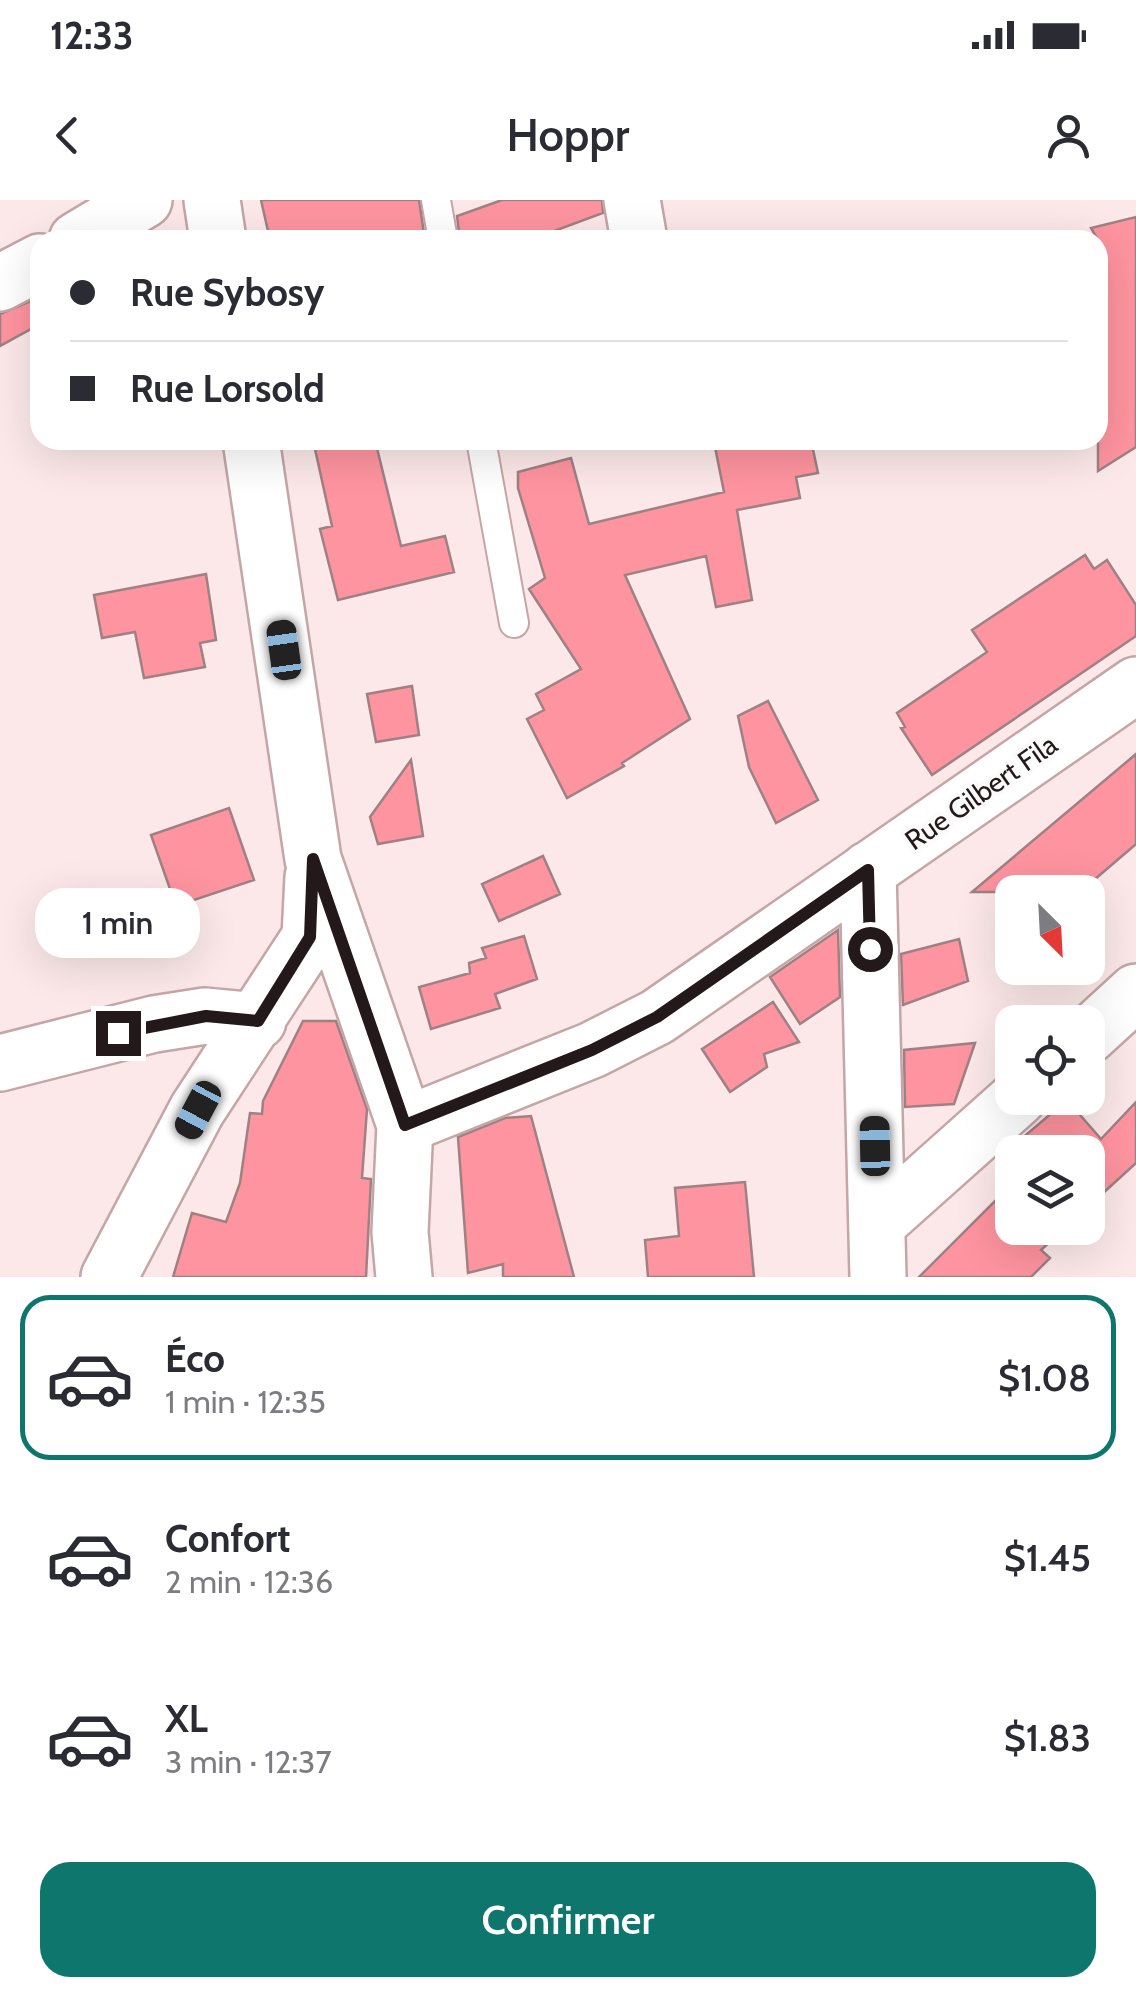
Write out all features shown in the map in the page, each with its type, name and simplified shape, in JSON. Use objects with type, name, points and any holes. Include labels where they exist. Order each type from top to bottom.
[{"type":"street","points":[[94,230],[144,200]]},
{"type":"street","points":[[212,200],[216,230]]},
{"type":"street","points":[[632,200],[637,230]]},
{"type":"street","points":[[0,283],[30,267]]},
{"type":"street","points":[[110,1277],[198,1110],[310,937],[313,859],[252,450]]},
{"type":"street","name":"Rue Gilbert Fila","points":[[405,1125],[592,1050],[657,1017],[1136,686]]},
{"type":"street","points":[[313,859],[405,1125],[400,1232],[404,1277]]},
{"type":"street","points":[[868,870],[878,1250]]},
{"type":"street","points":[[1105,1020],[1136,992]]},
{"type":"street","points":[[0,1064],[154,1024],[206,1016],[258,1021]]},
{"type":"street","points":[[878,1250],[1002,1115]]},
{"type":"lane","points":[[436,200],[442,230]]},
{"type":"lane","points":[[484,450],[514,623]]},
{"type":"building","points":[[261,200],[419,200],[424,230],[268,230]]},
{"type":"building","points":[[502,200],[602,200],[603,213],[557,230],[459,230],[457,216]]},
{"type":"building","points":[[1136,217],[1136,447],[1098,471],[1098,450],[1108,450],[1108,230],[1091,228]]},
{"type":"building","points":[[30,301],[30,330],[0,346],[0,314]]},
{"type":"building","points":[[315,450],[377,450],[401,546],[445,536],[454,572],[338,600],[320,529],[332,526]]},
{"type":"building","points":[[716,450],[813,450],[818,473],[796,477],[800,498],[737,510],[752,600],[716,607],[706,556],[625,575],[690,719],[622,763],[624,766],[567,798],[527,719],[544,710],[536,694],[581,669],[529,589],[545,578],[518,488],[518,472],[571,458],[589,524],[724,492]]},
{"type":"building","points":[[1085,555],[1094,569],[1107,560],[1136,605],[1136,636],[932,775],[901,728],[905,727],[897,713],[987,652],[972,630]]},
{"type":"building","points":[[206,574],[216,640],[200,643],[205,667],[144,678],[135,632],[102,638],[94,595]]},
{"type":"building","points":[[412,686],[419,735],[376,742],[367,694]]},
{"type":"building","points":[[768,701],[818,800],[776,823],[749,767],[738,716]]},
{"type":"building","points":[[1136,754],[1136,844],[1100,875],[995,875],[995,892],[972,892]]},
{"type":"building","points":[[411,760],[423,836],[378,844],[370,817]]},
{"type":"building","points":[[229,808],[254,880],[176,906],[151,835]]},
{"type":"building","points":[[543,856],[560,894],[499,921],[482,884]]},
{"type":"building","points":[[838,930],[840,997],[800,1024],[770,977]]},
{"type":"building","points":[[524,936],[537,979],[495,994],[500,1008],[431,1029],[419,987],[470,973],[469,963],[486,958],[482,948]]},
{"type":"building","points":[[959,939],[968,981],[903,1005],[901,954]]},
{"type":"building","points":[[773,1002],[799,1042],[764,1054],[767,1067],[730,1092],[702,1049]]},
{"type":"building","points":[[303,1021],[336,1021],[367,1109],[362,1178],[371,1179],[366,1277],[173,1277],[192,1213],[226,1222],[240,1183],[250,1113],[262,1114],[263,1101]]},
{"type":"building","points":[[975,1043],[954,1104],[905,1107],[904,1050]]},
{"type":"building","points":[[1136,1102],[1136,1163],[1105,1191],[1105,1135]]},
{"type":"building","points":[[1049,1115],[1080,1115],[1098,1135],[1026,1135]]},
{"type":"building","points":[[531,1116],[574,1277],[503,1277],[503,1264],[468,1273],[458,1137],[505,1118]]},
{"type":"building","points":[[745,1182],[754,1277],[648,1277],[645,1240],[679,1236],[675,1188]]},
{"type":"building","points":[[995,1201],[995,1245],[1046,1245],[1041,1250],[1050,1258],[1031,1277],[919,1277]]},
{"type":"route","points":[[118,1033],[206,1016],[258,1021],[310,937],[313,859],[405,1125],[592,1050],[657,1017],[868,870],[870,949]]}]
